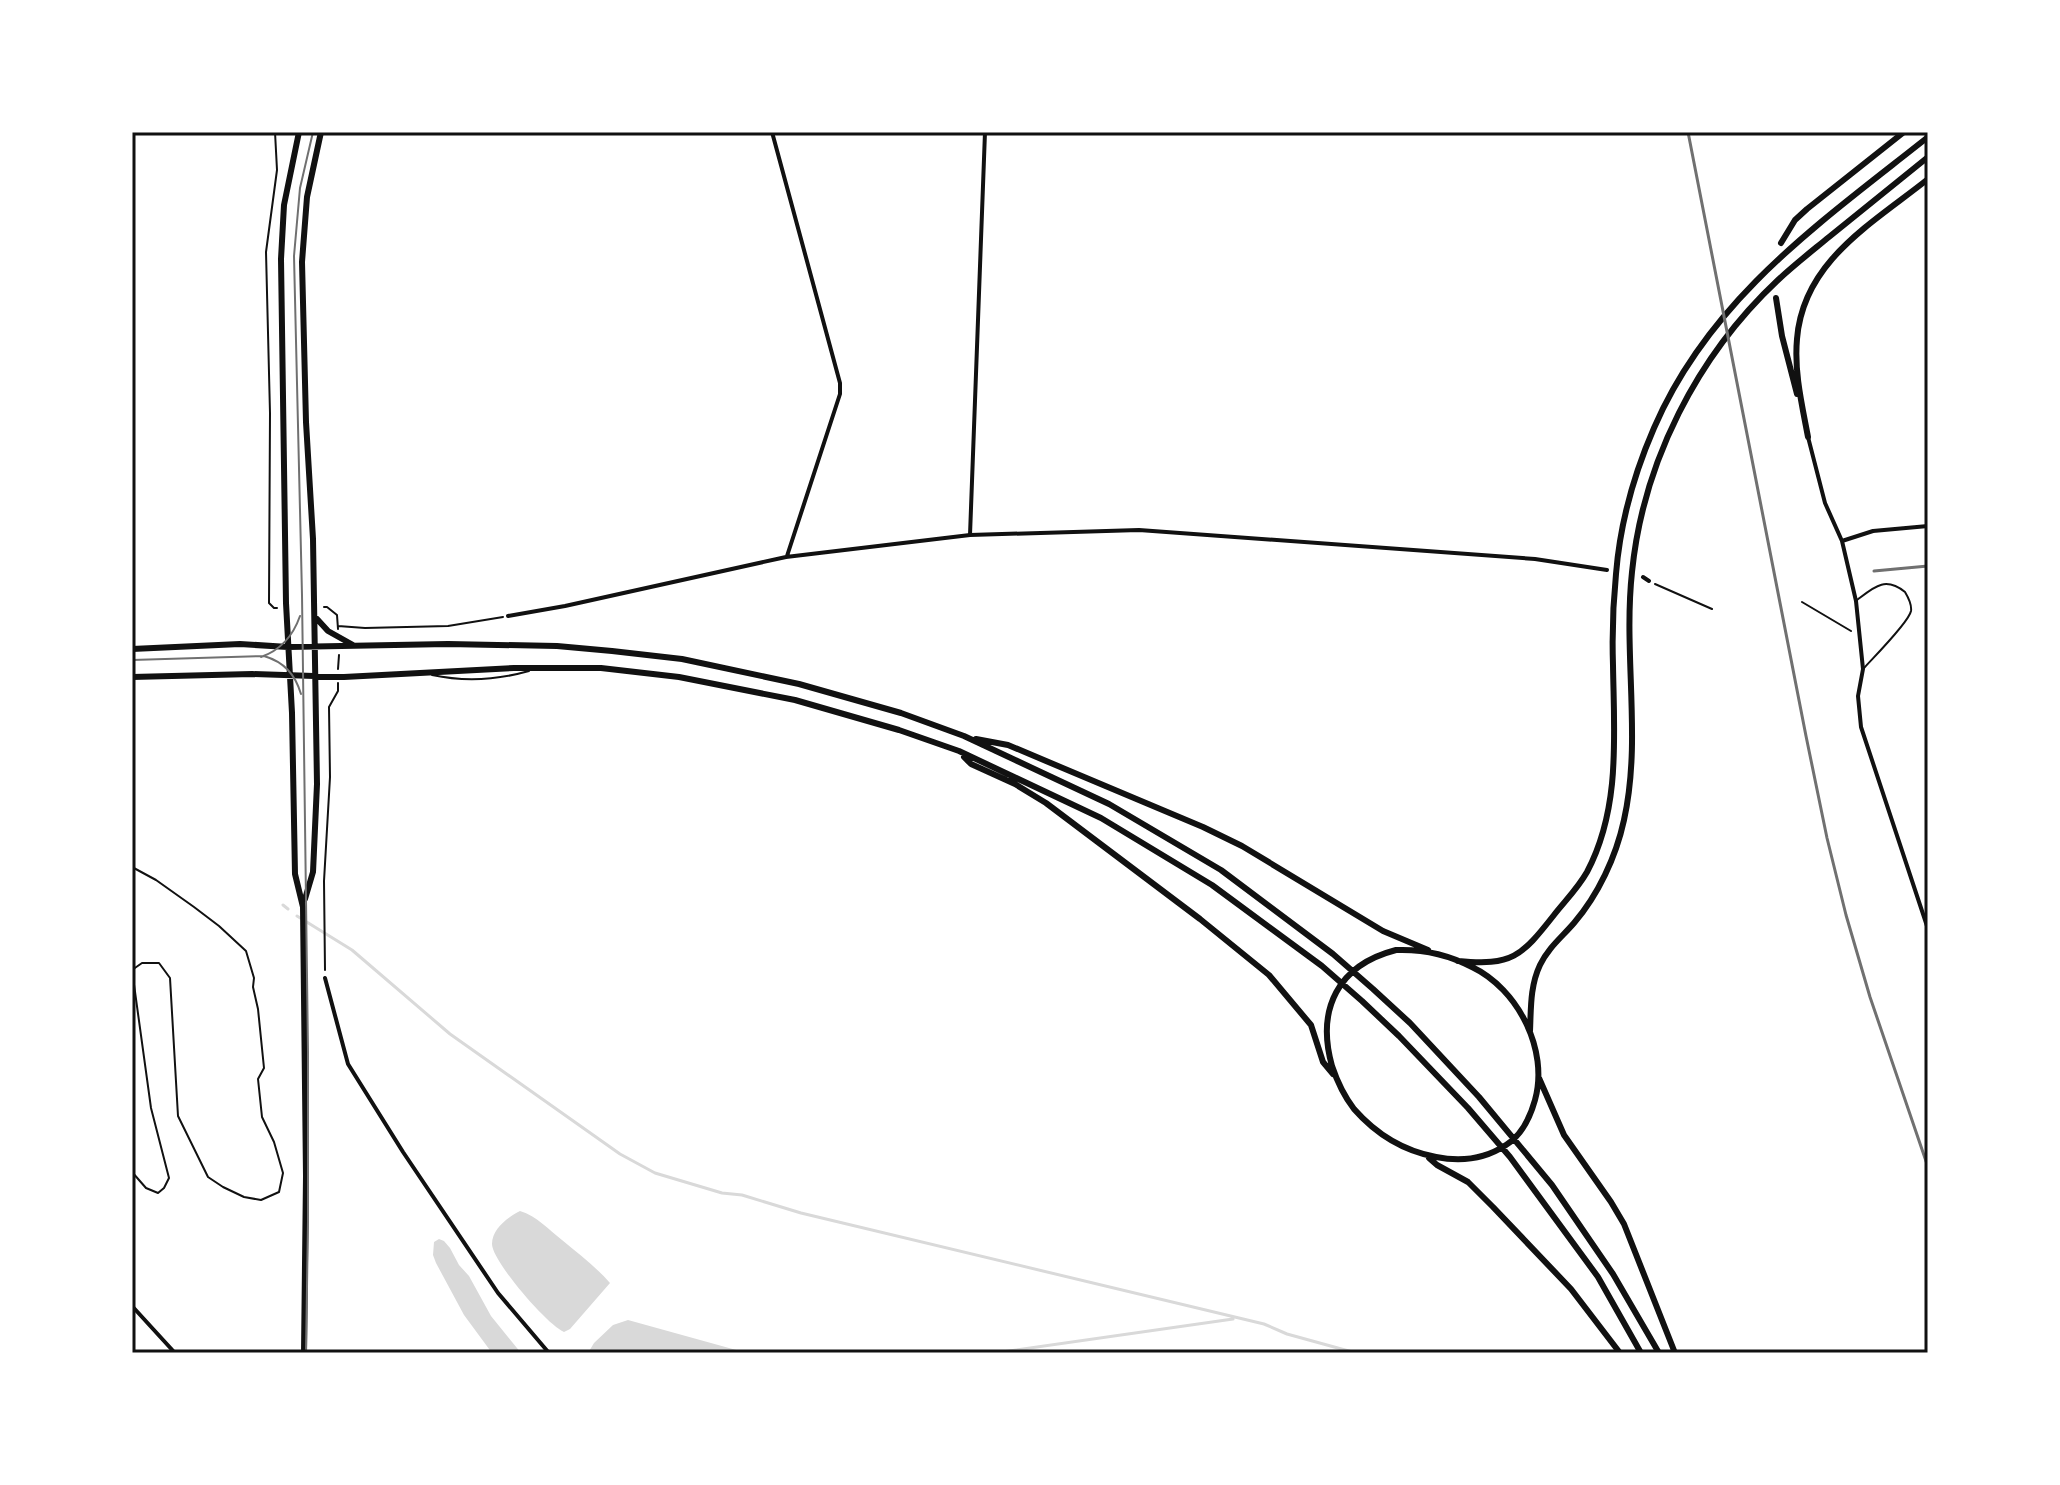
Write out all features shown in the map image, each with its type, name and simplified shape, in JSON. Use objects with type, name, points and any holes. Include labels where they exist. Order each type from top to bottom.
[{"type":"main road","points":[[299,132],[286,193],[281,245],[286,608],[295,874],[303,907],[304,931],[304,1353]]},
{"type":"main road","points":[[303,907],[313,872],[317,784],[315,610],[302,262],[307,197],[321,132]]},
{"type":"main road","points":[[1781,243],[1795,220],[1807,209],[1904,132]]},
{"type":"main road","points":[[1458,961],[1482,963],[1507,960],[1523,950],[1576,888],[1591,863],[1601,837],[1611,800],[1614,742],[1612,661],[1621,533],[1642,458],[1672,391],[1718,321],[1772,264],[1928,137]]},
{"type":"main road","points":[[1530,1031],[1533,987],[1540,965],[1590,901],[1610,862],[1623,824],[1630,785],[1632,744],[1632,573],[1645,503],[1669,434],[1704,368],[1727,335],[1780,278],[1928,157]]},
{"type":"main road","points":[[1808,437],[1797,374],[1797,340],[1807,297],[1831,258],[1928,179]]},
{"type":"main road","points":[[1776,298],[1782,336],[1808,437]]},
{"type":"main road","points":[[315,610],[322,626],[338,642]]},
{"type":"main road","points":[[132,649],[240,644],[315,647],[338,642],[357,646],[545,645],[682,659],[833,692],[964,736],[1109,804],[1221,870],[1363,980],[1410,1023],[1479,1097],[1552,1185],[1613,1274],[1659,1353]]},
{"type":"main road","points":[[132,677],[252,674],[338,677],[543,667],[601,668],[738,688],[795,700],[959,751],[1101,818],[1200,877],[1322,966],[1362,1001],[1439,1077],[1510,1157],[1598,1277],[1641,1353]]},
{"type":"main road","points":[[964,736],[1008,745],[1203,827],[1265,859],[1383,931],[1474,967],[1493,980],[1515,1006],[1530,1031],[1538,1076],[1535,1100],[1526,1124],[1507,1145],[1485,1155],[1458,1161],[1403,1147],[1385,1137],[1366,1120],[1347,1098],[1336,1077],[1326,1039],[1328,1013],[1335,994],[1347,976],[1363,963],[1396,950],[1443,956]]},
{"type":"main road","points":[[959,751],[971,764],[1015,784],[1046,803],[1269,975],[1311,1025],[1323,1062],[1336,1077]]},
{"type":"main road","points":[[1538,1076],[1564,1135],[1624,1224],[1675,1353]]},
{"type":"main road","points":[[1426,1155],[1437,1165],[1468,1182],[1493,1207],[1571,1289],[1620,1353]]},
{"type":"street","points":[[772,132],[840,383],[840,394],[786,557]]},
{"type":"street","points":[[970,535],[985,132]]},
{"type":"street","points":[[1808,437],[1825,503],[1842,541],[1856,601],[1863,669],[1858,696],[1861,727],[1928,929]]},
{"type":"street","points":[[1842,541],[1873,531],[1928,526]]},
{"type":"street","points":[[508,616],[786,557],[970,535],[1139,530],[1535,559],[1607,570]]},
{"type":"street","points":[[1643,577],[1649,581]]},
{"type":"street","points":[[325,978],[348,1064],[498,1293],[549,1353]]},
{"type":"street","points":[[132,1306],[175,1353]]},
{"type":"lane","points":[[1856,601],[1874,588],[1894,585],[1905,592],[1911,611],[1863,669]]},
{"type":"path","points":[[275,132],[277,170],[266,252],[270,413],[269,603],[274,608],[286,608]]},
{"type":"path","points":[[1649,581],[1712,609]]},
{"type":"path","points":[[1802,602],[1859,636]]},
{"type":"path","points":[[315,610],[327,607],[337,615],[338,626],[338,688],[329,707],[330,777],[324,881],[325,978]]},
{"type":"path","points":[[338,626],[448,626],[508,616]]},
{"type":"path","points":[[132,867],[194,907],[246,951],[254,978],[264,1068],[258,1079],[262,1117],[274,1142],[283,1173],[279,1192],[261,1200],[244,1197],[208,1177],[178,1116],[170,978],[159,963],[142,963],[132,970],[151,1108],[169,1178],[158,1193],[146,1188],[132,1172]]},
{"type":"shaded area","points":[[520,1211],[542,1224],[610,1283],[564,1332],[522,1292],[494,1252],[492,1244],[495,1233],[506,1220]]},
{"type":"shaded area","points":[[439,1239],[450,1248],[491,1316],[521,1353],[492,1353],[464,1315],[433,1255],[434,1242]]},
{"type":"shaded area","points":[[628,1320],[747,1353],[588,1353],[613,1325]]},
{"type":"waterway","points":[[283,905],[288,909]]},
{"type":"waterway","points":[[297,916],[352,950],[450,1034],[620,1154],[655,1173],[801,1213],[1264,1324],[1287,1334],[1356,1353]]},
{"type":"waterway","points":[[995,1353],[1233,1319]]},
{"type":"tram line","points":[[306,1353],[308,1052],[294,256],[300,188],[313,132]]},
{"type":"tram line","points":[[261,657],[285,641],[300,616]]},
{"type":"tram line","points":[[132,660],[264,656],[288,670],[301,694]]},
{"type":"railway","points":[[1688,132],[1827,838],[1870,997],[1928,1167]]},
{"type":"railway","points":[[1874,571],[1928,566]]}]
